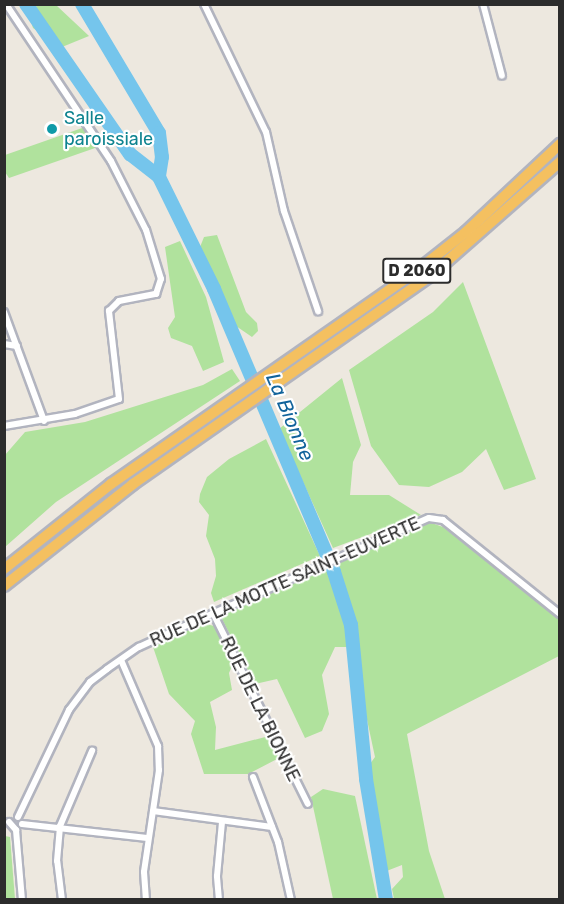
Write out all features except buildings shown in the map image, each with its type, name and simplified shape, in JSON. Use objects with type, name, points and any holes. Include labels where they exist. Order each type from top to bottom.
[{"type":"highway","name":"D 2060","points":[[4,569],[111,484],[369,306],[466,232],[560,144]]},
{"type":"highway","name":"D 2060","points":[[4,586],[119,494],[429,277],[560,162]]},
{"type":"street","points":[[4,426],[44,421],[118,399],[109,311],[119,301],[156,294],[161,279],[146,230],[111,161],[6,4]]},
{"type":"street","points":[[204,4],[266,132],[285,211],[318,311]]},
{"type":"street","points":[[483,4],[502,76]]},
{"type":"street","points":[[4,312],[44,421]]},
{"type":"street","points":[[4,344],[17,346]]},
{"type":"street","name":"RUE DE LA MOTTE SAINT-EUVERTE","points":[[18,817],[76,698],[90,682],[149,642],[322,562],[429,518],[443,520],[560,614]]},
{"type":"street","name":"RUE DE LA BIONNE","points":[[213,613],[308,804]]},
{"type":"street","points":[[121,660],[158,747],[159,770],[147,838],[146,900]]},
{"type":"street","points":[[62,900],[57,861],[60,826],[92,751]]},
{"type":"street","points":[[254,777],[272,827],[291,900]]},
{"type":"street","points":[[153,811],[272,827]]},
{"type":"street","points":[[22,824],[18,817],[7,822],[16,830],[22,900]]},
{"type":"street","points":[[219,900],[217,867],[222,822]]},
{"type":"street","points":[[16,830],[22,824],[60,826],[147,838]]},
{"type":"green space","points":[[38,4],[56,5],[89,36],[62,47],[33,28],[29,16]]},
{"type":"green space","points":[[85,127],[98,147],[9,178],[5,172],[5,155]]},
{"type":"green space","points":[[217,235],[246,312],[257,323],[258,331],[252,337],[236,326],[200,247],[204,237]]},
{"type":"green space","points":[[180,241],[206,297],[224,362],[203,371],[192,346],[171,338],[168,328],[175,317],[165,247]]},
{"type":"green space","points":[[463,282],[536,479],[504,490],[486,449],[462,472],[429,487],[399,485],[371,446],[349,370],[433,312]]},
{"type":"green space","points":[[232,369],[240,381],[56,502],[5,547],[5,455],[25,432],[85,422],[203,385]]},
{"type":"green space","points":[[342,378],[361,445],[353,462],[350,495],[389,495],[421,515],[333,548],[279,429]]},
{"type":"green space","points":[[266,439],[320,556],[214,602],[211,593],[216,576],[215,559],[206,536],[209,515],[199,502],[200,494],[207,477],[229,459]]},
{"type":"green space","points":[[420,519],[443,527],[559,618],[559,656],[407,734],[429,851],[445,899],[394,899],[392,889],[403,877],[402,865],[384,872],[367,768],[375,757],[333,561]]},
{"type":"green space","points":[[326,564],[345,625],[347,647],[335,647],[322,675],[329,714],[322,731],[305,738],[277,679],[255,684],[219,613]]},
{"type":"green space","points":[[202,623],[214,626],[236,657],[229,673],[232,690],[210,702],[216,727],[215,750],[269,736],[281,757],[248,774],[204,774],[191,734],[195,721],[169,694],[153,647]]},
{"type":"green space","points":[[323,789],[355,796],[377,899],[333,899],[311,797]]},
{"type":"green space","points":[[5,836],[10,837],[15,899],[5,899]]},
{"type":"waterway","name":"La Bionne","points":[[26,4],[130,154],[159,177],[214,289],[334,572],[351,625],[366,779],[386,900]]},
{"type":"waterway","points":[[82,4],[159,133],[162,157],[159,177]]},
{"type":"place","name":"Salle paroissiale","points":[[52,129]]}]
